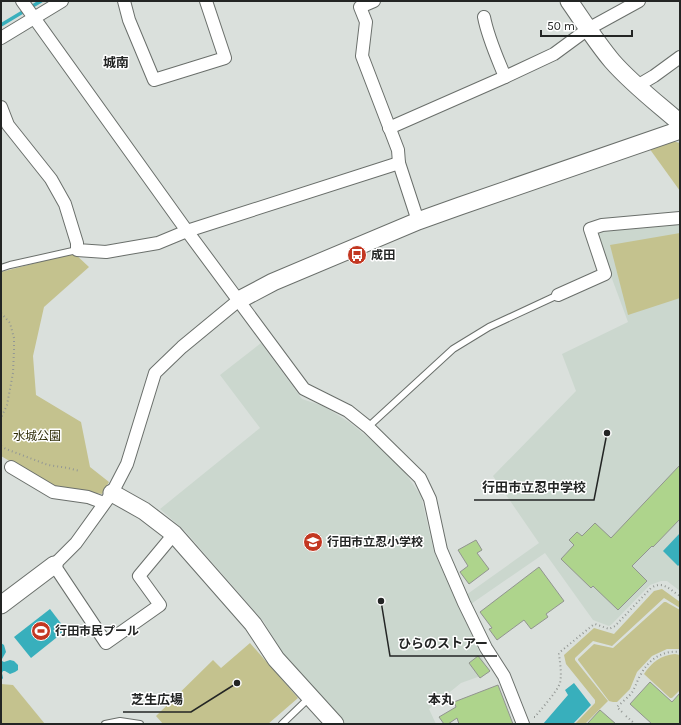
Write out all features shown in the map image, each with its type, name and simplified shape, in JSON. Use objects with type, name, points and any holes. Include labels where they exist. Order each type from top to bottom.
[{"type":"street","points":[[22,1],[187,231],[304,389],[348,411],[368,427],[420,478],[430,499],[441,550],[464,603],[486,648],[504,676],[526,721]]},
{"type":"street","points":[[1,38],[62,1]]},
{"type":"street","points":[[124,1],[154,80],[224,58],[206,1]]},
{"type":"street","points":[[374,1],[358,4],[366,22],[362,56],[398,150],[399,163],[418,221]]},
{"type":"street","points":[[569,1],[612,61],[637,86],[680,123]]},
{"type":"street","points":[[389,128],[506,77],[554,54],[588,29],[639,1]]},
{"type":"street","points":[[484,17],[486,30],[494,52],[506,77]]},
{"type":"street","points":[[637,86],[654,76],[680,57]]},
{"type":"street","points":[[1,107],[8,125],[51,179],[65,204],[77,243],[77,250],[106,252],[158,243],[187,231],[399,163]]},
{"type":"street","points":[[1,605],[54,565],[76,543],[108,498],[127,464],[155,373],[182,347],[239,300],[273,282],[418,221],[680,130]]},
{"type":"street","points":[[558,295],[604,274],[590,229],[602,225],[680,218]]},
{"type":"street","points":[[12,467],[53,492],[108,498],[144,511],[174,534],[253,624],[276,659],[335,724]]},
{"type":"street","points":[[54,565],[106,643],[160,605],[139,576],[174,534]]},
{"type":"lane","points":[[1,268],[77,250]]},
{"type":"lane","points":[[368,427],[453,349],[489,327],[558,295]]},
{"type":"lane","points":[[282,724],[310,696]]},
{"type":"lane","points":[[105,724],[120,721],[140,724]]},
{"type":"path","points":[[1,313],[10,324],[14,338],[14,350],[7,405],[1,418]]},
{"type":"path","points":[[1,446],[48,465],[80,471]]},
{"type":"path","points":[[526,721],[535,716],[560,684],[560,652],[593,625],[595,624],[609,629],[615,626],[651,588],[659,584],[664,585],[680,596]]},
{"type":"path","points":[[622,712],[618,707],[631,693],[642,672],[651,661],[662,654],[680,652]]},
{"type":"path","points":[[626,716],[635,724]]},
{"type":"shaded area","points":[[680,222],[680,591],[667,581],[661,581],[650,585],[609,626],[593,620],[545,553],[471,604],[466,595],[539,543],[493,476],[576,391],[562,354],[628,322],[597,232]]},
{"type":"shaded area","name":"行田市立忍小学校","points":[[261,343],[302,399],[323,406],[349,422],[385,451],[406,474],[421,496],[434,552],[489,673],[461,683],[429,709],[436,724],[345,724],[286,659],[264,622],[185,531],[160,509],[260,428],[220,375]]},
{"type":"green space","points":[[672,141],[680,143],[680,191],[649,148]]},
{"type":"green space","points":[[680,233],[680,298],[628,315],[610,245]]},
{"type":"green space","name":"水城公園","points":[[74,253],[89,267],[44,307],[33,356],[36,395],[81,422],[90,467],[109,482],[102,494],[54,487],[1,456],[1,272]]},
{"type":"green space","points":[[662,589],[680,602],[680,608],[664,598],[612,646],[593,641],[575,658],[575,660],[608,701],[585,724],[575,724],[595,703],[595,700],[566,664],[564,655],[594,628],[614,634],[654,591]]},
{"type":"green space","points":[[664,602],[680,610],[680,649],[667,649],[652,656],[637,672],[630,689],[617,702],[609,701],[578,659],[594,644],[613,648]]},
{"type":"green space","points":[[250,643],[298,698],[268,724],[163,724],[156,716],[213,660],[221,668]]},
{"type":"green space","points":[[675,654],[680,655],[680,690],[672,698],[670,698],[644,674],[657,660],[665,656]]},
{"type":"green space","points":[[1,684],[13,685],[45,724],[1,724]]},
{"type":"water","points":[[680,533],[680,564],[678,566],[663,551]]},
{"type":"water","points":[[50,609],[66,630],[31,658],[14,637]]},
{"type":"water","points":[[1,643],[4,645],[6,652],[2,661],[14,661],[18,665],[18,670],[10,674],[3,671],[3,678],[1,681],[2,651]]},
{"type":"water","points":[[574,683],[591,705],[573,724],[543,724],[568,695],[565,690]]},
{"type":"building","points":[[680,465],[680,519],[632,566],[647,581],[618,610],[593,586],[591,588],[561,559],[574,545],[569,540],[577,532],[582,536],[595,523],[611,538]]},
{"type":"building","points":[[476,540],[482,550],[477,553],[489,569],[469,584],[460,572],[468,566],[458,550]]},
{"type":"building","points":[[539,567],[564,601],[546,614],[548,617],[531,629],[524,620],[497,640],[489,629],[492,628],[480,612]]},
{"type":"building","points":[[478,656],[490,671],[480,678],[469,663]]},
{"type":"building","points":[[650,682],[672,702],[680,693],[680,724],[652,724],[630,704]]},
{"type":"building","points":[[498,685],[513,724],[459,724],[457,718],[448,724],[444,724],[439,717],[456,707],[454,702]]},
{"type":"building","points":[[600,710],[616,724],[587,724]]},
{"type":"waterway","points":[[1,25],[41,1]]},
{"type":"place","name":"成田","points":[[357,255]]},
{"type":"place","name":"行田市立忍中学校","points":[[607,433]]},
{"type":"place","name":"行田市立忍小学校","points":[[313,542]]},
{"type":"place","name":"ひらのストアー","points":[[381,601]]},
{"type":"place","name":"行田市民プール","points":[[41,631]]},
{"type":"place","name":"芝生広場","points":[[237,683]]},
{"type":"district","name":"城南","points":[[116,62]]},
{"type":"district","name":"本丸","points":[[441,699]]}]
